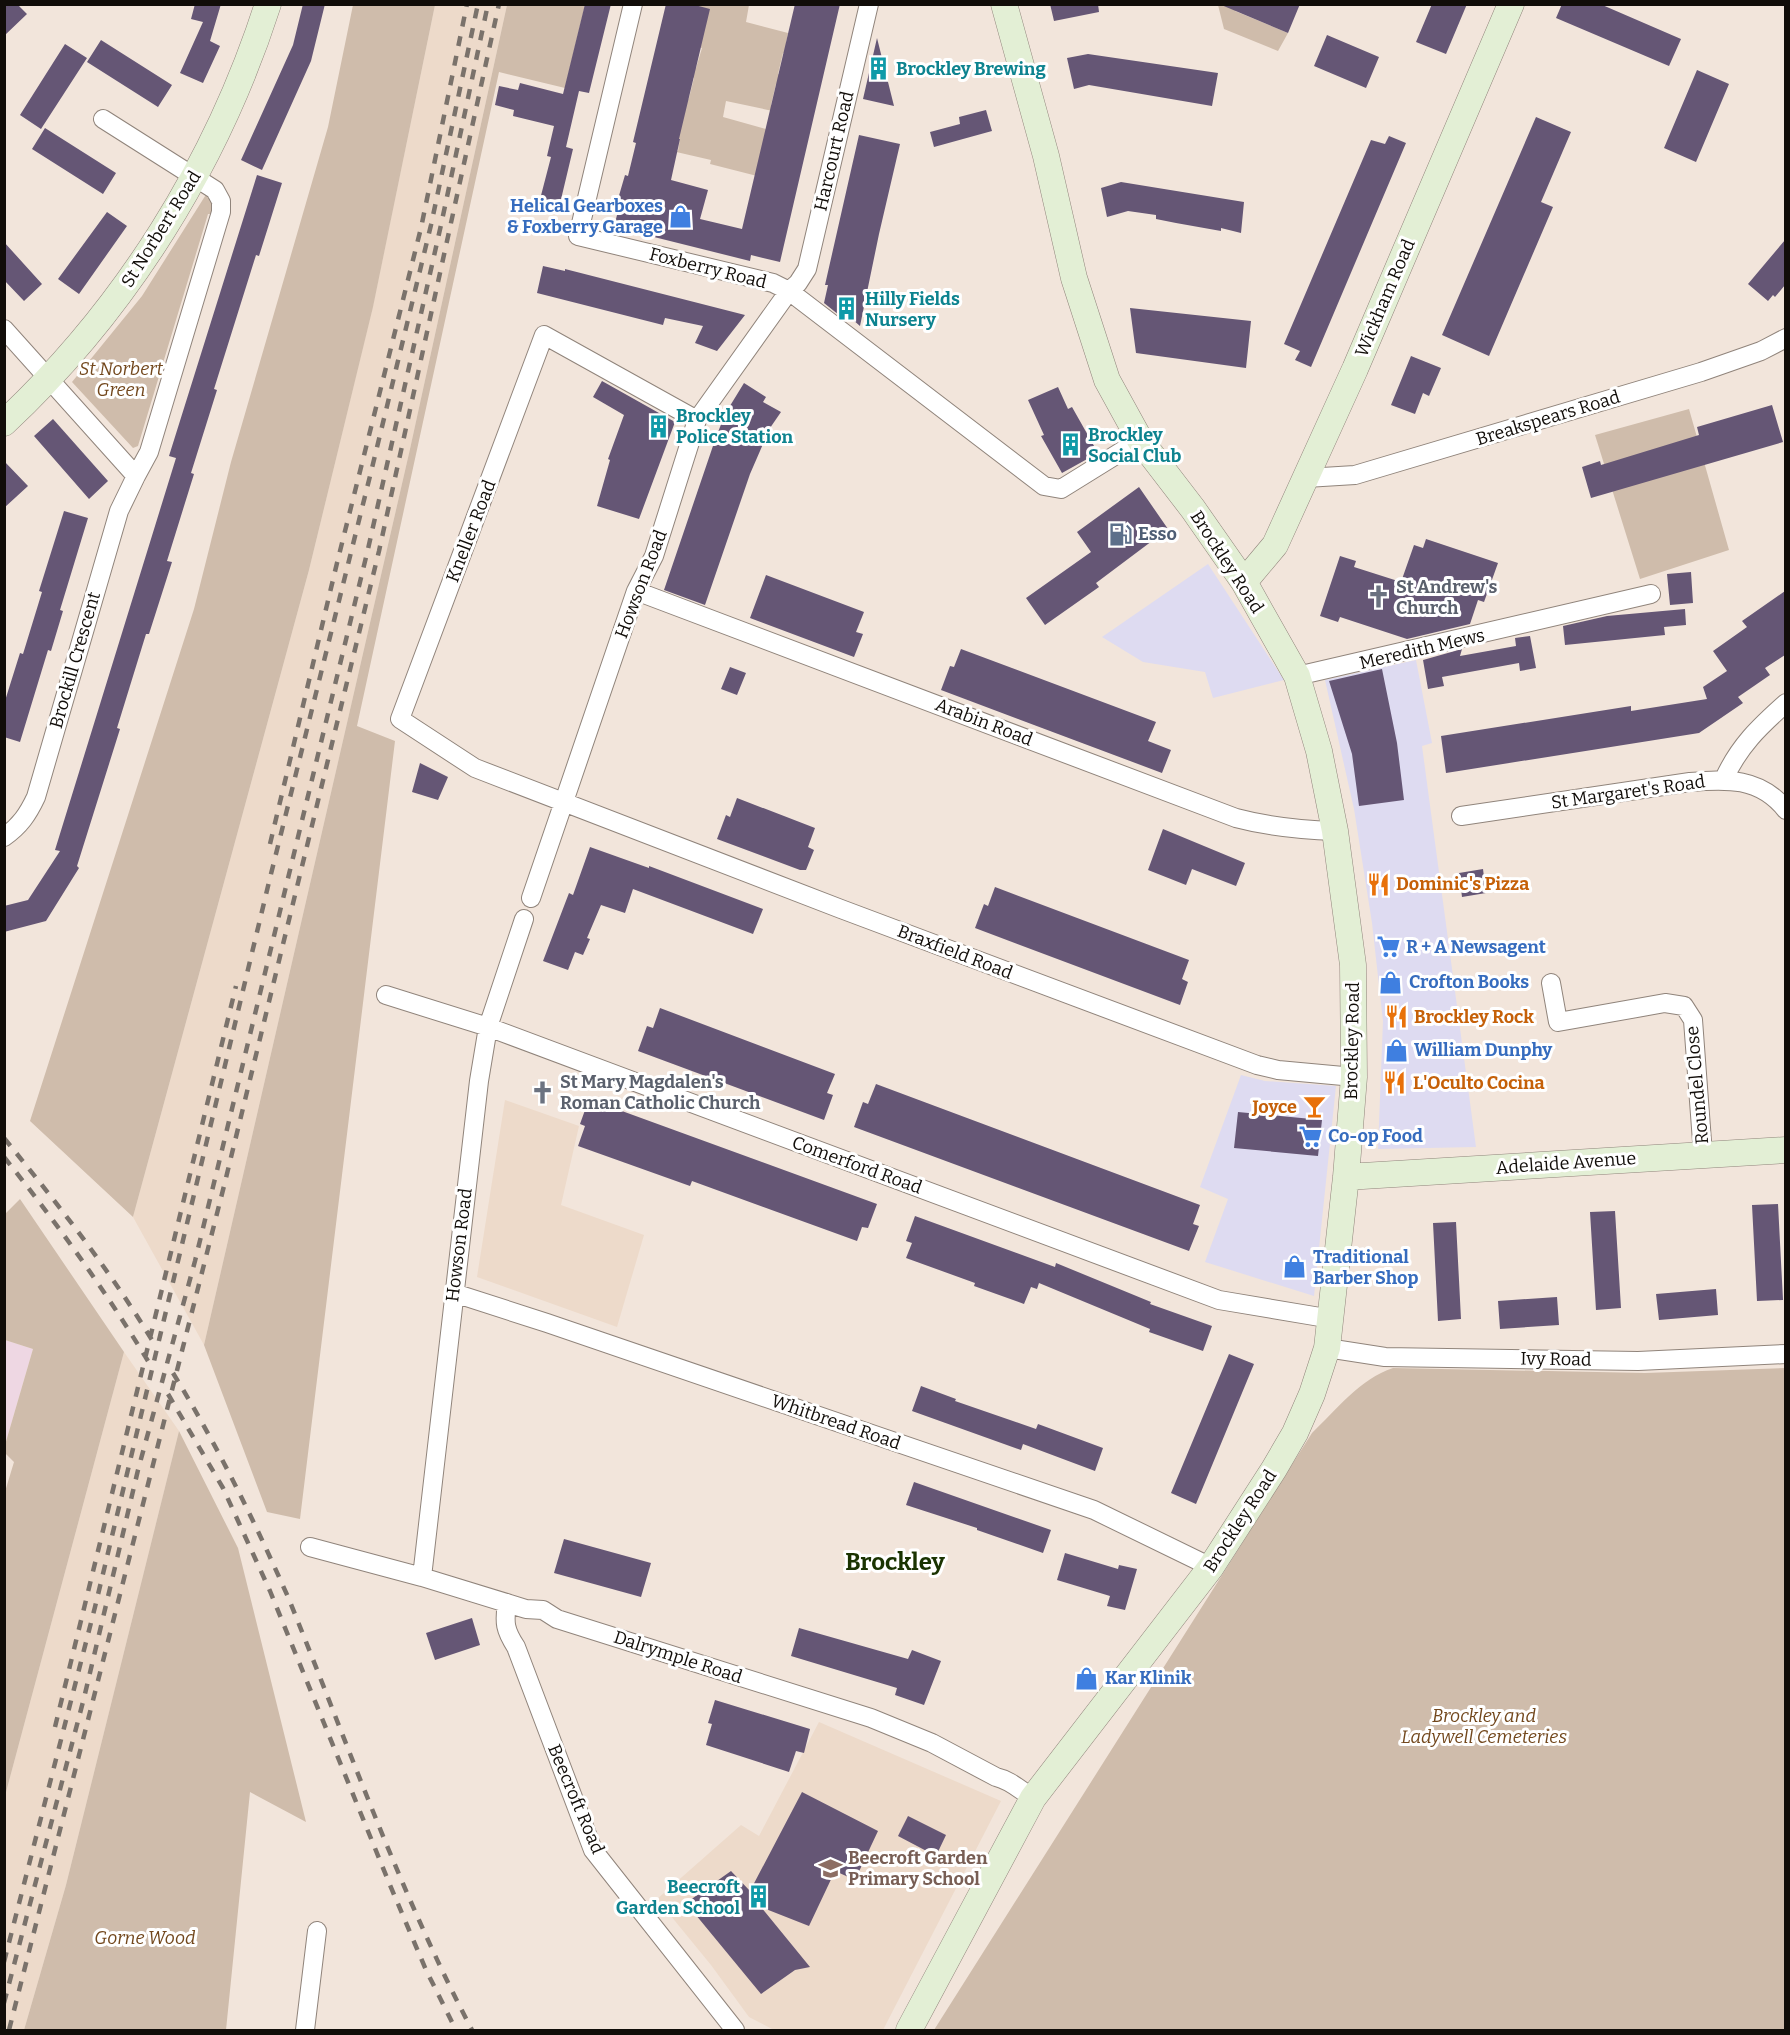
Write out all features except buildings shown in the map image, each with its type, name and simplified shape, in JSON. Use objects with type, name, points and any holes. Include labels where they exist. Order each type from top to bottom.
[{"type":"main road","name":"St Norbert Road","points":[[4,423],[49,380],[102,319],[130,280],[195,178],[242,78],[268,4]]},
{"type":"main road","name":"Brockley Road","points":[[909,2031],[1033,1798],[1211,1567],[1295,1433],[1312,1394],[1327,1348],[1332,1319],[1354,1077],[1353,964],[1335,831],[1319,751],[1297,676],[1244,582],[1193,509],[1140,440],[1107,380],[1074,278],[1046,156],[1004,4]]},
{"type":"main road","name":"Wickham Road","points":[[1244,582],[1275,545],[1306,478],[1511,4]]},
{"type":"main road","name":"Adelaide Avenue","points":[[1346,1177],[1785,1150]]},
{"type":"street","name":"Foxberry Road","points":[[633,4],[578,236],[773,283],[789,291],[1044,486],[1061,489],[1140,440]]},
{"type":"street","name":"Harcourt Road","points":[[789,291],[798,283],[807,269],[869,4]]},
{"type":"street","points":[[4,329],[136,476],[149,452],[221,212],[221,201],[215,190],[103,118]]},
{"type":"street","name":"Howson Road","points":[[531,898],[636,591],[654,556],[697,420],[789,291]]},
{"type":"street","name":"Kneller Road","points":[[562,802],[475,768],[400,719],[544,335],[697,420]]},
{"type":"street","name":"Breakspears Road","points":[[1306,478],[1355,475],[1701,372],[1761,351],[1785,338]]},
{"type":"street","name":"Brockill Crescent","points":[[4,837],[14,830],[27,815],[36,797],[116,521],[136,476]]},
{"type":"street","name":"Arabin Road","points":[[636,591],[1236,819],[1294,830],[1335,831]]},
{"type":"street","name":"Meredith Mews","points":[[1297,676],[1651,594]]},
{"type":"street","points":[[1724,779],[1734,758],[1761,725],[1785,703]]},
{"type":"street","name":"St Margaret's Road","points":[[1461,816],[1689,782],[1724,779],[1754,784],[1781,804],[1785,810]]},
{"type":"street","name":"Braxfield Road","points":[[562,802],[1257,1065],[1278,1070],[1354,1077]]},
{"type":"street","name":"Howson Road","points":[[422,1576],[479,1081],[488,1027],[524,918]]},
{"type":"street","name":"Roundel Close","points":[[1551,983],[1558,1022],[1665,1004],[1684,1006],[1694,1020],[1703,1155]]},
{"type":"street","name":"Comerford Road","points":[[387,995],[488,1027],[1219,1300],[1332,1319]]},
{"type":"street","name":"Whitbread Road","points":[[454,1293],[1094,1510],[1211,1567]]},
{"type":"street","name":"Ivy Road","points":[[1327,1348],[1385,1357],[1615,1360],[1785,1354]]},
{"type":"street","name":"Dalrymple Road","points":[[310,1547],[422,1576],[526,1609],[543,1610],[557,1618],[894,1726],[996,1777],[1008,1779],[1015,1787],[1033,1798]]},
{"type":"street","name":"Beecroft Road","points":[[507,1603],[506,1633],[516,1647],[593,1851],[735,2031]]},
{"type":"street","points":[[305,2031],[318,1931]]},
{"type":"shaded area","points":[[435,5],[507,5],[410,449],[204,1345],[133,1217],[309,570],[373,306]]},
{"type":"shaded area","points":[[1208,564],[1284,680],[1213,698],[1205,672],[1143,662],[1102,637]]},
{"type":"shaded area","points":[[1416,660],[1432,743],[1422,746],[1476,1147],[1378,1149],[1383,1021],[1372,923],[1354,809],[1325,680]]},
{"type":"shaded area","points":[[1241,1075],[1265,1081],[1336,1086],[1314,1296],[1205,1262],[1228,1199],[1200,1187]]},
{"type":"shaded area","points":[[505,1100],[579,1126],[561,1205],[644,1235],[617,1327],[477,1277]]},
{"type":"shaded area","points":[[5,1340],[33,1349],[5,1445]]},
{"type":"shaded area","points":[[124,1352],[179,1431],[66,1885],[24,2030],[5,2030],[5,1796]]},
{"type":"shaded area","name":"Beecroft Garden Primary School","points":[[819,1722],[1001,1801],[883,2030],[774,2030],[749,2017],[711,1965],[657,1899],[741,1825],[759,1836]]},
{"type":"green space","points":[[353,5],[435,5],[373,307],[309,570],[133,1217],[30,1121],[194,609],[231,462],[328,127]]},
{"type":"green space","points":[[507,5],[585,5],[565,88],[499,72],[357,726],[395,741],[300,1519],[267,1512],[204,1345],[410,449]]},
{"type":"green space","points":[[693,5],[749,5],[746,22],[788,33],[786,43],[803,47],[801,57],[783,53],[778,74],[796,78],[776,84],[771,105],[788,110],[787,114],[726,101],[723,117],[766,129],[773,180],[710,164],[711,160],[659,148],[678,151],[680,139],[662,135],[689,98],[694,78],[676,73],[679,64],[696,68],[702,48],[684,43]]},
{"type":"green space","points":[[1218,5],[1237,5],[1235,11],[1288,33],[1278,51],[1224,29]]},
{"type":"green space","name":"St Norbert Green","points":[[207,193],[212,197],[215,214],[208,214],[138,446],[133,448],[72,382],[142,296]]},
{"type":"green space","points":[[1689,409],[1729,550],[1640,579],[1595,435]]},
{"type":"green space","points":[[20,1199],[124,1352],[5,1796],[4,1495],[14,1462],[5,1453],[5,1445],[33,1349],[5,1340],[5,1214]]},
{"type":"green space","name":"Brockley and Ladywell Cemeteries","points":[[1393,1368],[1645,1373],[1785,1368],[1785,2030],[934,2030],[1312,1433],[1359,1387]]},
{"type":"green space","name":"Gorne Wood","points":[[179,1431],[238,1548],[306,1822],[250,1792],[226,2030],[24,2030],[66,1885]]},
{"type":"railway","points":[[270,844],[337,563],[421,228],[467,4]]},
{"type":"railway","points":[[4,1962],[95,1607],[269,882],[431,225],[478,4]]},
{"type":"railway","points":[[4,2003],[84,1698],[138,1470],[195,1261],[368,549],[488,4]]},
{"type":"railway","points":[[9,2030],[224,1186],[379,551],[499,4]]},
{"type":"railway","points":[[55,1727],[236,986]]},
{"type":"railway","points":[[4,1138],[82,1237],[152,1340]]},
{"type":"railway","points":[[4,1157],[79,1257],[115,1308],[148,1361]]},
{"type":"railway","points":[[173,1373],[220,1455],[275,1568],[397,1870],[472,2030]]},
{"type":"railway","points":[[168,1394],[223,1488],[270,1591],[426,1970],[456,2030]]},
{"type":"place","name":"Brockley Brewing","points":[[878,69]]},
{"type":"place","name":"Helical Gearboxes & Foxberry Garage","points":[[681,216]]},
{"type":"place","name":"Hilly Fields Nursery","points":[[847,309]]},
{"type":"place","name":"Brockley Police Station","points":[[658,426]]},
{"type":"place","name":"Brockley Social Club","points":[[1070,445]]},
{"type":"place","name":"Esso","points":[[1120,534]]},
{"type":"place","name":"St Andrew's Church","points":[[1378,597]]},
{"type":"place","name":"Dominic's Pizza","points":[[1378,884]]},
{"type":"place","name":"R + A Newsagent","points":[[1388,947]]},
{"type":"place","name":"Crofton Books","points":[[1391,982]]},
{"type":"place","name":"Brockley Rock","points":[[1396,1017]]},
{"type":"place","name":"William Dunphy","points":[[1396,1050]]},
{"type":"place","name":"L'Oculto Cocina","points":[[1395,1083]]},
{"type":"place","name":"St Mary Magdalen's Roman Catholic Church","points":[[542,1092]]},
{"type":"place","name":"Joyce","points":[[1315,1107]]},
{"type":"place","name":"Co-op Food","points":[[1310,1136]]},
{"type":"place","name":"Traditional Barber Shop","points":[[1295,1267]]},
{"type":"place","name":"Kar Klinik","points":[[1087,1678]]},
{"type":"place","name":"Beecroft Garden Primary School","points":[[830,1868]]},
{"type":"place","name":"Beecroft Garden School","points":[[758,1897]]},
{"type":"district","name":"Brockley","points":[[895,1562]]}]
